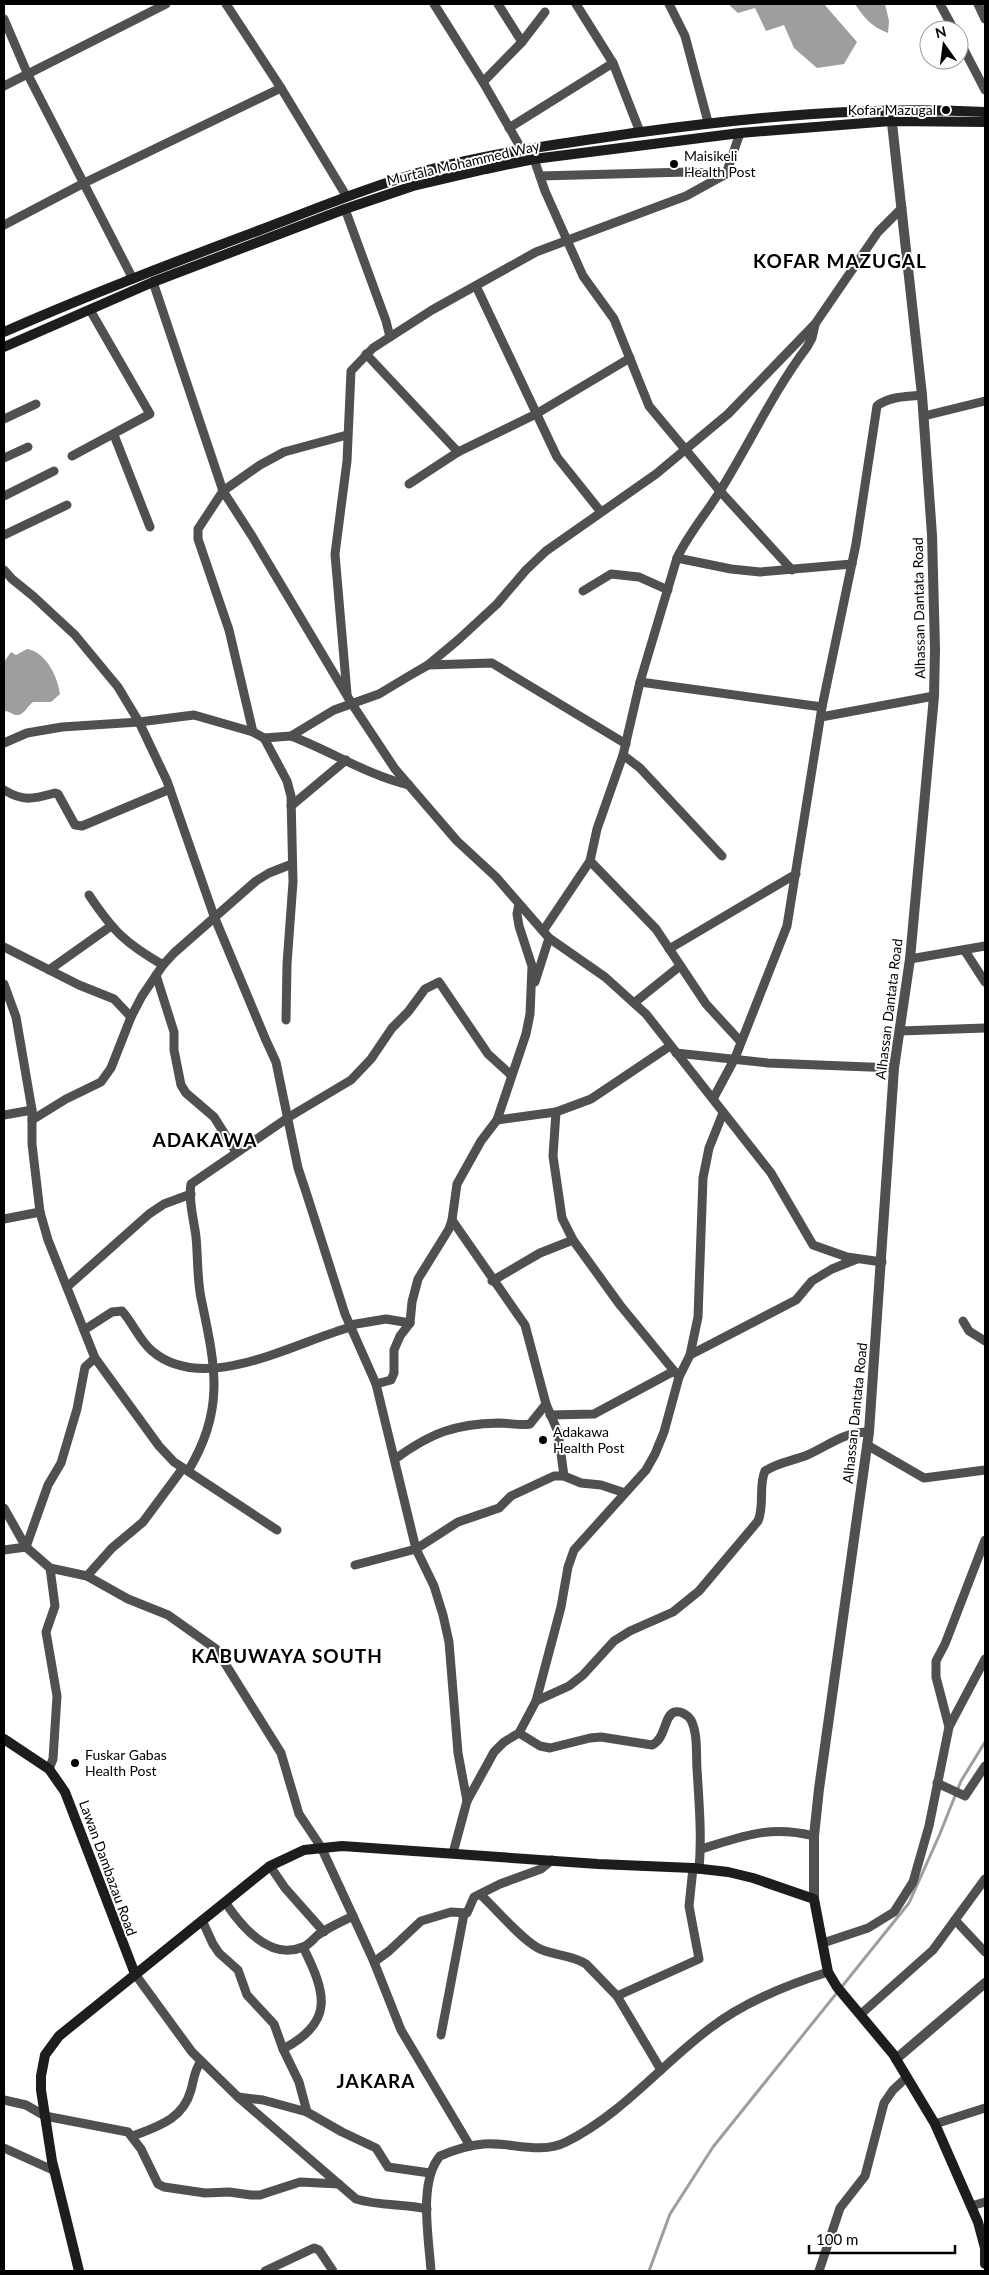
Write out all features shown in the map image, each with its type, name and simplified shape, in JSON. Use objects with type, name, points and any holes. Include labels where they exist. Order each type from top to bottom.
[{"type":"main road","name":"Murtala Mohammed Way","points":[[4,332],[133,279],[347,197],[426,171],[522,150],[708,122],[890,109],[985,112]]},
{"type":"main road","name":"Murtala Mohammed Way","points":[[4,347],[153,282],[345,209],[412,186],[534,158],[740,134],[891,122],[985,122]]},
{"type":"main road","name":"Lawan Dambazau Road","points":[[4,1739],[49,1769],[65,1792],[135,1974]]},
{"type":"main road","points":[[79,2271],[54,2172],[44,2116],[41,2076],[45,2055],[59,2036],[270,1866],[304,1850],[342,1846],[696,1868],[754,1878],[814,1899],[828,1972],[837,1987],[896,2059],[935,2124],[978,2222],[985,2248],[985,2264]]},
{"type":"street","points":[[4,86],[166,4]]},
{"type":"street","points":[[226,4],[281,88],[347,197]]},
{"type":"street","points":[[434,4],[483,82],[522,150]]},
{"type":"street","points":[[498,4],[522,42]]},
{"type":"street","points":[[576,4],[613,63],[640,132]]},
{"type":"street","points":[[669,4],[685,36],[708,122]]},
{"type":"street","points":[[940,4],[949,20]]},
{"type":"street","points":[[978,4],[985,19]]},
{"type":"street","points":[[483,82],[522,42],[545,12]]},
{"type":"street","points":[[4,19],[28,75],[133,279]]},
{"type":"street","points":[[969,56],[983,79],[985,90]]},
{"type":"street","points":[[509,128],[613,63]]},
{"type":"street","points":[[4,225],[84,183],[281,88]]},
{"type":"street","name":"Alhassan Dantata Road","points":[[814,1899],[814,1836],[819,1789],[869,1432],[894,1068],[910,959],[934,696],[935,649],[932,535],[924,416],[890,109]]},
{"type":"street","points":[[350,700],[335,554],[347,461],[349,376],[355,365],[366,354],[390,337],[536,252],[686,196],[710,185],[726,174],[740,134]]},
{"type":"street","points":[[534,158],[583,276],[614,319],[649,406],[720,491],[792,570]]},
{"type":"street","points":[[540,176],[688,172],[726,174]]},
{"type":"street","points":[[264,738],[291,736],[350,700],[379,694],[428,664],[458,640],[497,604],[526,570],[546,551],[686,450],[728,414],[815,324],[878,232],[902,208]]},
{"type":"street","points":[[345,209],[386,321],[390,337]]},
{"type":"street","points":[[153,282],[223,491],[350,700],[395,768],[457,841],[496,877],[546,934],[606,977],[646,1014],[771,1173],[813,1244],[857,1259],[882,1262]]},
{"type":"street","points":[[476,286],[557,457],[601,512]]},
{"type":"street","points":[[72,456],[150,414],[90,310]]},
{"type":"street","points":[[532,989],[546,934],[590,861],[596,829],[623,755],[640,682],[677,558],[686,538],[720,491],[766,410],[807,347],[812,338],[815,324]]},
{"type":"street","points":[[366,354],[458,452]]},
{"type":"street","points":[[409,484],[458,452],[536,414],[630,358]]},
{"type":"street","points":[[713,1099],[735,1058],[740,1041],[787,926],[822,707],[852,564],[877,406],[891,399],[922,395]]},
{"type":"street","points":[[924,416],[985,401]]},
{"type":"street","points":[[4,420],[36,404]]},
{"type":"street","points":[[114,435],[150,527]]},
{"type":"street","points":[[254,732],[229,630],[198,539],[198,529],[223,491],[260,464],[284,452],[347,435]]},
{"type":"street","points":[[4,458],[28,447]]},
{"type":"street","points":[[4,496],[54,471]]},
{"type":"street","points":[[4,535],[67,505]]},
{"type":"street","points":[[677,558],[750,571],[792,570],[852,564]]},
{"type":"street","points":[[4,570],[74,635],[118,687],[139,722],[170,789],[214,916],[261,1030],[272,1050],[298,1168],[351,1326],[376,1384],[416,1548],[434,1586],[449,1642],[458,1753],[467,1800]]},
{"type":"street","points":[[583,591],[611,574],[639,576],[668,590]]},
{"type":"street","points":[[428,664],[492,663],[626,744]]},
{"type":"street","points":[[640,682],[822,707]]},
{"type":"street","points":[[821,717],[934,696]]},
{"type":"street","points":[[4,743],[27,733],[194,715],[254,732],[264,738],[286,781],[291,806],[293,882],[287,964],[286,1020]]},
{"type":"street","points":[[291,736],[373,774],[409,785]]},
{"type":"street","points":[[623,755],[640,768],[722,856]]},
{"type":"street","points":[[291,806],[346,760]]},
{"type":"street","points":[[4,790],[18,798],[27,800],[55,792],[58,794],[75,825],[82,826],[170,789]]},
{"type":"street","points":[[590,861],[656,929],[706,1004],[740,1041]]},
{"type":"street","points":[[4,1114],[32,1115],[102,1082],[111,1068],[131,1017],[163,965],[214,916],[262,877],[292,864]]},
{"type":"street","points":[[669,949],[796,874]]},
{"type":"street","points":[[89,895],[111,926],[130,944],[163,965]]},
{"type":"street","points":[[376,1384],[391,1380],[394,1373],[394,1350],[400,1336],[410,1323],[412,1302],[418,1279],[444,1238],[452,1220],[457,1184],[481,1141],[497,1120],[526,1034],[530,1014],[532,966],[517,914],[519,904]]},
{"type":"street","points":[[49,970],[111,926]]},
{"type":"street","points":[[910,959],[965,951],[985,946]]},
{"type":"street","points":[[4,947],[79,985],[114,999],[131,1017]]},
{"type":"street","points":[[965,951],[985,982]]},
{"type":"street","points":[[634,1003],[680,966]]},
{"type":"street","points":[[156,975],[174,1032],[174,1050],[181,1085],[186,1093],[214,1118],[236,1152]]},
{"type":"street","points":[[87,1576],[112,1548],[143,1522],[186,1470],[200,1451],[209,1428],[215,1378],[208,1321],[198,1273],[191,1184],[288,1117],[351,1080],[371,1060],[392,1028],[408,1012],[425,989],[439,982],[488,1054],[512,1075]]},
{"type":"street","points":[[4,984],[16,1017],[32,1115],[32,1144],[40,1212],[48,1240],[96,1358],[160,1446],[174,1462],[277,1530]]},
{"type":"street","points":[[900,1031],[985,1028]]},
{"type":"street","points":[[497,1120],[556,1112],[591,1099],[673,1049],[768,1062],[894,1068]]},
{"type":"street","points":[[556,1112],[552,1156],[562,1218],[573,1240],[620,1305],[676,1374]]},
{"type":"street","points":[[453,1853],[467,1800],[494,1752],[504,1742],[519,1733],[536,1701],[561,1607],[568,1567],[574,1550],[646,1470],[664,1432],[676,1374],[690,1354],[698,1317],[703,1178],[709,1148],[723,1114]]},
{"type":"street","points":[[67,1287],[150,1214],[164,1204],[191,1194]]},
{"type":"street","points":[[4,1220],[40,1212]]},
{"type":"street","points":[[452,1220],[492,1281],[525,1326],[546,1404],[558,1432],[564,1476]]},
{"type":"street","points":[[492,1281],[540,1253],[573,1240]]},
{"type":"street","points":[[690,1354],[796,1300],[812,1281],[832,1269],[857,1259]]},
{"type":"street","points":[[84,1330],[112,1312],[122,1311],[152,1351],[182,1367],[193,1369],[247,1363],[329,1333],[382,1319],[410,1323]]},
{"type":"street","points":[[963,1321],[969,1330],[985,1341]]},
{"type":"street","points":[[26,1547],[48,1485],[61,1463],[77,1409],[85,1367],[96,1358]]},
{"type":"street","points":[[550,1415],[594,1414],[676,1374]]},
{"type":"street","points":[[395,1459],[428,1437],[453,1428],[477,1424],[530,1424],[546,1404]]},
{"type":"street","points":[[536,1701],[569,1686],[583,1675],[614,1641],[630,1631],[673,1612],[699,1591],[758,1521],[762,1510],[761,1480],[765,1471],[824,1447],[842,1436],[854,1432],[869,1432]]},
{"type":"street","points":[[867,1445],[924,1478],[985,1470]]},
{"type":"street","points":[[355,1565],[416,1548],[458,1522],[499,1508],[510,1496],[544,1480],[564,1476],[581,1483],[602,1485],[625,1492]]},
{"type":"street","points":[[4,1508],[26,1547],[50,1568],[87,1576],[128,1599],[168,1614],[216,1648],[281,1753],[300,1814],[320,1847],[353,1916],[404,2037],[470,2146]]},
{"type":"street","points":[[949,1727],[936,1677],[936,1661],[945,1644],[985,1540]]},
{"type":"street","points":[[4,1550],[26,1547]]},
{"type":"street","points":[[49,1769],[53,1759],[57,1696],[46,1632],[55,1606],[50,1568]]},
{"type":"street","points":[[823,1943],[868,1928],[894,1912],[912,1882],[929,1826],[949,1727],[985,1659]]},
{"type":"street","points":[[519,1733],[540,1746],[550,1748],[601,1737],[652,1745],[661,1738],[671,1714],[675,1712],[683,1713],[691,1720],[694,1728],[701,1849],[689,1906],[699,1959],[617,1996]]},
{"type":"street","points":[[937,1783],[964,1796],[985,1766]]},
{"type":"street","points":[[701,1849],[760,1832],[793,1831],[814,1836]]},
{"type":"street","points":[[374,1962],[390,1951],[421,1920],[451,1912],[464,1914],[469,1912],[472,1899],[500,1884],[541,1869],[552,1860]]},
{"type":"street","points":[[270,1866],[284,1888],[324,1932]]},
{"type":"street","points":[[861,2014],[933,1950],[985,1879]]},
{"type":"street","points":[[481,1895],[536,1946],[547,1952],[579,1959],[617,1996],[661,2070]]},
{"type":"street","points":[[225,1902],[239,1923],[251,1934],[267,1944],[284,1949],[295,1950],[303,1947],[324,1932],[353,1916]]},
{"type":"street","points":[[441,2035],[464,1914]]},
{"type":"street","points":[[202,1920],[212,1944],[238,1970],[246,1995],[274,2024],[283,2049],[299,2082],[307,2112]]},
{"type":"street","points":[[955,1920],[985,1952]]},
{"type":"street","points":[[283,2049],[305,2036],[321,2012],[320,1987],[303,1947]]},
{"type":"street","points":[[431,2271],[427,2209],[430,2173],[440,2156],[470,2146],[484,2144],[540,2147],[566,2142],[611,2114],[709,2028],[732,2013],[790,1984],[828,1972]]},
{"type":"street","points":[[135,1974],[192,2052],[238,2097],[356,2199],[369,2203],[409,2205],[427,2209]]},
{"type":"street","points":[[896,2059],[985,1984]]},
{"type":"street","points":[[133,2136],[175,2117],[186,2104],[194,2070],[201,2061]]},
{"type":"street","points":[[818,2271],[840,2208],[865,2176],[884,2103],[893,2090],[907,2077]]},
{"type":"street","points":[[238,2097],[263,2100],[307,2112],[376,2148],[388,2167],[430,2173]]},
{"type":"street","points":[[4,2100],[26,2105],[44,2116],[128,2132],[133,2136],[158,2184],[164,2187],[205,2193],[229,2192],[260,2195],[300,2182],[340,2184]]},
{"type":"street","points":[[935,2124],[985,2108]]},
{"type":"street","points":[[4,2148],[54,2172]]},
{"type":"street","points":[[971,2206],[985,2202]]},
{"type":"street","points":[[265,2271],[314,2248],[319,2250],[333,2271]]},
{"type":"shaded area","points":[[728,4],[824,4],[857,42],[844,64],[817,68],[794,48],[784,25],[766,31],[755,8],[738,13]]},
{"type":"shaded area","points":[[855,4],[885,4],[889,21],[888,33],[869,22]]},
{"type":"shaded area","points":[[27,649],[40,655],[50,666],[57,680],[60,694],[51,702],[33,702],[23,712],[16,715],[4,711],[4,662],[11,652],[16,655]]},
{"type":"waterway","points":[[649,2271],[670,2214],[713,2147],[909,1903],[961,1781],[985,1742]]},
{"type":"place","name":"Kofar Mazugal","points":[[946,110]]},
{"type":"place","name":"Maisikeli Health Post","points":[[674,164]]},
{"type":"place","name":"Adakawa Health Post","points":[[543,1440]]},
{"type":"place","name":"Fuskar Gabas Health Post","points":[[75,1763]]},
{"type":"district","name":"KOFAR MAZUGAL","points":[[840,261]]},
{"type":"district","name":"ADAKAWA","points":[[205,1140]]},
{"type":"district","name":"KABUWAYA SOUTH","points":[[287,1656]]},
{"type":"district","name":"JAKARA","points":[[376,2081]]}]
